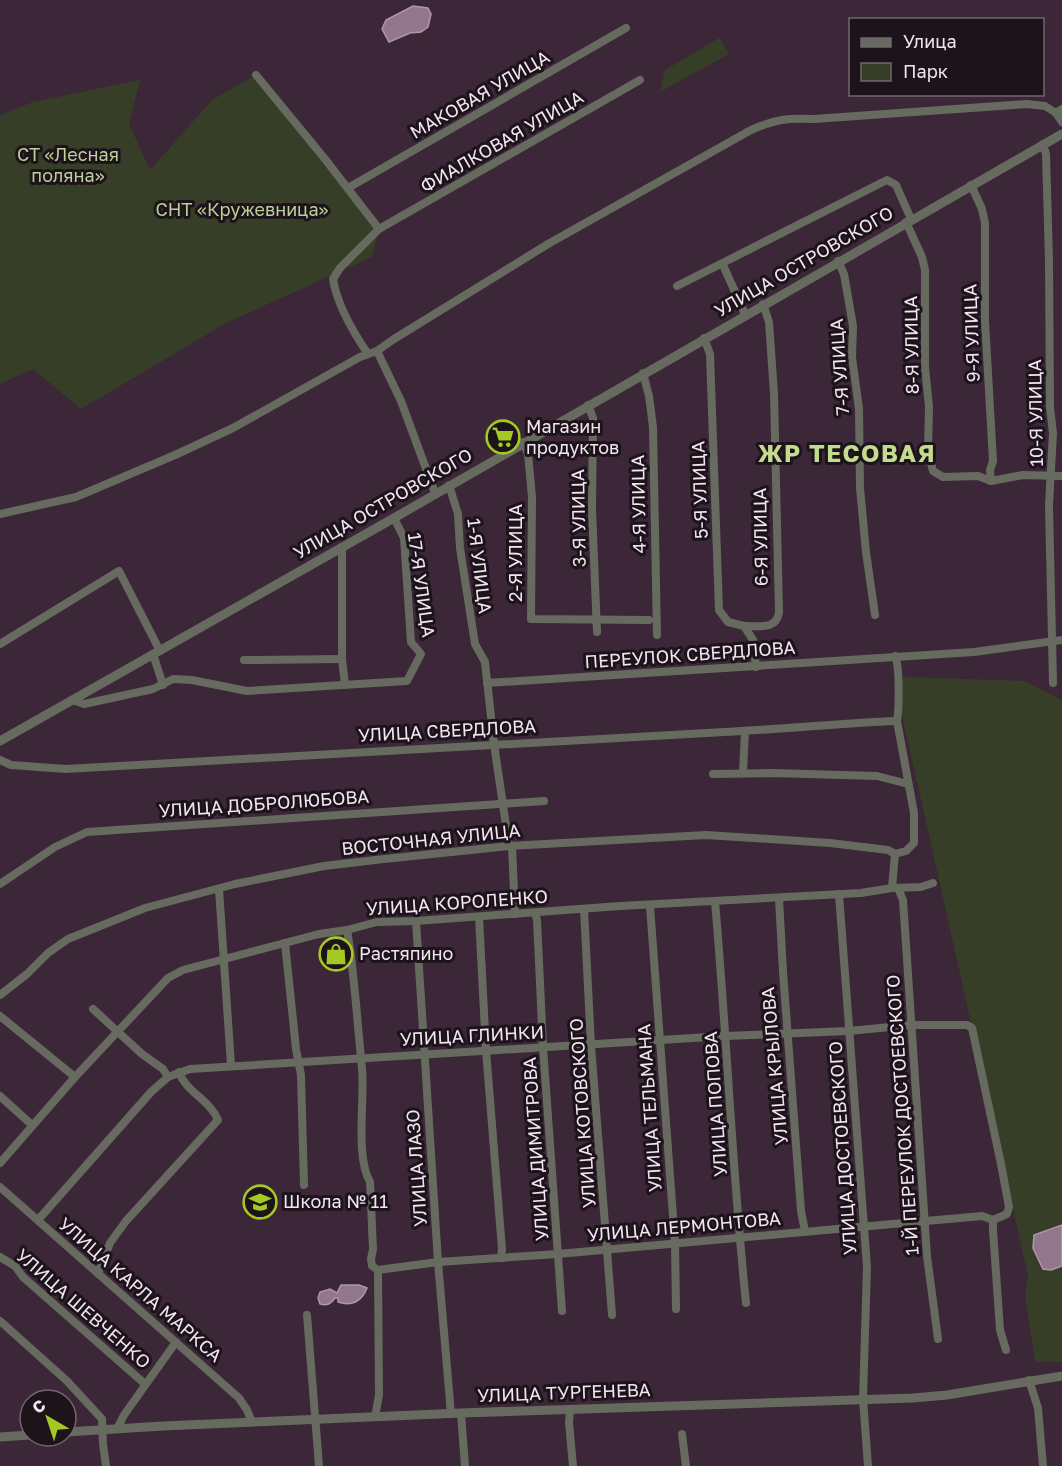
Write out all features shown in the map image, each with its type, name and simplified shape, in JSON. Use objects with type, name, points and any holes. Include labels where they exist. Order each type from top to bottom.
[{"type":"street","name":"МАКОВАЯ УЛИЦА","points":[[348,188],[626,28]]},
{"type":"street","points":[[256,75],[379,229]]},
{"type":"street","name":"ФИАЛКОВАЯ УЛИЦА","points":[[368,354],[357,338],[335,293],[333,279],[340,268],[379,229],[640,80]]},
{"type":"street","points":[[0,514],[76,497],[243,423],[377,351],[548,244],[751,130],[770,122],[785,118],[814,119],[1027,104],[1045,106],[1059,111],[1062,122]]},
{"type":"street","name":"УЛИЦА ОСТРОВСКОГО","points":[[0,741],[394,518],[745,314],[1062,134]]},
{"type":"street","name":"10-Я УЛИЦА","points":[[1042,144],[1046,154],[1050,260],[1050,407],[1053,434],[1049,505],[1058,640],[1053,683]]},
{"type":"street","name":"8-Я УЛИЦА","points":[[723,265],[887,180],[896,185],[925,270],[928,452],[933,471],[943,477],[978,476],[991,481]]},
{"type":"street","name":"9-Я УЛИЦА","points":[[971,185],[982,209],[985,224],[985,321],[993,461],[990,470],[991,481]]},
{"type":"street","name":"7-Я УЛИЦА","points":[[838,261],[844,274],[853,326],[852,357],[859,409],[860,488],[875,615]]},
{"type":"street","points":[[677,286],[723,265],[745,314]]},
{"type":"street","name":"6-Я УЛИЦА","points":[[744,626],[772,624],[777,620],[779,612],[774,394],[770,322],[763,304]]},
{"type":"street","name":"5-Я УЛИЦА","points":[[704,338],[710,354],[719,610],[728,622],[744,626]]},
{"type":"street","points":[[377,351],[401,401],[435,493]]},
{"type":"street","name":"4-Я УЛИЦА","points":[[643,373],[650,396],[653,427],[657,635]]},
{"type":"street","name":"3-Я УЛИЦА","points":[[588,405],[593,418],[592,509],[597,633]]},
{"type":"street","name":"2-Я УЛИЦА","points":[[523,442],[528,454],[532,507],[531,619],[649,620]]},
{"type":"street","points":[[991,481],[1023,475],[1062,476]]},
{"type":"street","name":"1-Я УЛИЦА","points":[[449,485],[458,514],[473,634],[478,652],[485,662],[494,744],[510,846],[515,914]]},
{"type":"street","name":"17-Я УЛИЦА","points":[[345,685],[407,681],[421,654],[411,642],[404,538],[394,518]]},
{"type":"street","points":[[73,700],[84,704],[153,689],[172,679],[192,680],[247,691],[345,685],[342,659],[342,547]]},
{"type":"street","points":[[0,644],[119,571],[157,652],[163,685]]},
{"type":"street","points":[[744,626],[753,640],[756,667]]},
{"type":"street","name":"ПЕРЕУЛОК СВЕРДЛОВА","points":[[488,683],[974,652],[1058,640]]},
{"type":"street","points":[[895,656],[899,663],[897,722],[915,824],[914,843],[906,850],[895,854]]},
{"type":"street","points":[[244,660],[342,659]]},
{"type":"street","name":"УЛИЦА СВЕРДЛОВА","points":[[0,760],[10,765],[66,769],[897,722]]},
{"type":"street","points":[[743,773],[745,730]]},
{"type":"street","points":[[713,774],[877,776],[908,784]]},
{"type":"street","name":"УЛИЦА ДОБРОЛЮБОВА","points":[[0,884],[55,847],[87,832],[544,801]]},
{"type":"street","name":"ВОСТОЧНАЯ УЛИЦА","points":[[0,995],[27,974],[48,952],[68,939],[145,908],[256,879],[324,866],[510,846],[620,838],[706,835],[830,843],[888,850],[895,854]]},
{"type":"street","name":"1-Й ПЕРЕУЛОК ДОСТОЕВСКОГО","points":[[895,854],[895,888],[903,900],[928,1265],[938,1339]]},
{"type":"street","name":"УЛИЦА КОРОЛЕНКО","points":[[0,1163],[75,1077],[168,978],[183,970],[319,934],[377,922],[839,894],[933,884]]},
{"type":"street","points":[[219,889],[231,1065]]},
{"type":"street","name":"УЛИЦА ДОСТОЕВСКОГО","points":[[839,894],[868,1290],[863,1399],[868,1466]]},
{"type":"street","name":"УЛИЦА КРЫЛОВА","points":[[779,898],[801,1211],[805,1231]]},
{"type":"street","name":"УЛИЦА ПОПОВА","points":[[715,902],[728,1060],[730,1125],[746,1304]]},
{"type":"street","name":"УЛИЦА ТЕЛЬМАНА","points":[[650,906],[675,1243],[676,1309]]},
{"type":"street","name":"УЛИЦА КОТОВСКОГО","points":[[584,909],[591,1045],[612,1315]]},
{"type":"street","name":"УЛИЦА ДИМИТРОВА","points":[[535,913],[562,1311]]},
{"type":"street","points":[[479,916],[501,1258]]},
{"type":"street","name":"УЛИЦА ЛАЗО","points":[[416,921],[438,1262],[456,1413],[465,1466]]},
{"type":"street","points":[[347,930],[356,992],[362,1069],[362,1154],[365,1174],[370,1182],[373,1249],[370,1259],[372,1266],[378,1270],[379,1395],[375,1417]]},
{"type":"street","points":[[285,943],[296,1049],[300,1062],[304,1185]]},
{"type":"street","points":[[93,1009],[168,1077]]},
{"type":"street","points":[[0,1016],[75,1077]]},
{"type":"street","name":"УЛИЦА ГЛИНКИ","points":[[38,1221],[151,1092],[168,1077],[200,1067],[725,1036],[849,1031],[911,1025],[967,1025],[972,1028],[1009,1207],[1007,1214],[993,1220]]},
{"type":"street","points":[[98,1273],[110,1243],[126,1221],[218,1120],[213,1111],[183,1082],[179,1072]]},
{"type":"street","points":[[0,1096],[32,1125]]},
{"type":"street","name":"УЛИЦА КАРЛА МАРКСА","points":[[0,1187],[239,1398],[252,1422]]},
{"type":"street","name":"УЛИЦА ЛЕРМОНТОВА","points":[[378,1270],[438,1262],[558,1254],[982,1216],[993,1220]]},
{"type":"street","points":[[993,1220],[1000,1330],[1006,1350]]},
{"type":"street","name":"УЛИЦА ШЕВЧЕНКО","points":[[0,1257],[15,1266],[23,1277],[145,1384]]},
{"type":"street","points":[[308,1315],[319,1466]]},
{"type":"street","points":[[0,1320],[68,1381],[102,1419],[106,1466]]},
{"type":"street","points":[[117,1429],[124,1414],[176,1342]]},
{"type":"street","name":"УЛИЦА ТУРГЕНЕВА","points":[[78,1431],[456,1413],[947,1395],[1062,1376]]},
{"type":"street","points":[[1029,1380],[1038,1408],[1042,1433],[1043,1466]]},
{"type":"street","points":[[570,1409],[573,1466]]},
{"type":"street","points":[[682,1434],[686,1466]]},
{"type":"street","points":[[0,1437],[18,1436]]},
{"type":"green space","points":[[719,38],[729,54],[660,92],[665,70]]},
{"type":"green space","name":"СНТ «Кружевница»","points":[[252,77],[313,146],[379,229],[372,257],[226,323],[81,409],[33,369],[0,384],[0,115],[33,102],[140,80],[129,124],[150,170],[212,100]]},
{"type":"green space","points":[[904,677],[1024,681],[1062,700],[1062,1362],[1035,1362],[1025,1295],[1028,1276],[895,684]]},
{"type":"shaded area","points":[[413,6],[428,8],[431,14],[428,27],[421,32],[410,33],[389,42],[382,29],[386,20]]},
{"type":"shaded area","points":[[1062,1225],[1062,1266],[1051,1270],[1043,1269],[1033,1248],[1034,1235]]},
{"type":"shaded area","points":[[341,1285],[359,1285],[367,1288],[356,1302],[348,1304],[338,1302],[338,1298],[335,1298],[329,1304],[320,1304],[318,1298],[320,1292],[330,1289],[337,1293]]},
{"type":"place","name":"Магазин продуктов","points":[[503,437]]},
{"type":"place","name":"Растяпино","points":[[336,954]]},
{"type":"place","name":"Школа № 11","points":[[260,1202]]},
{"type":"district","name":"ЖР ТЕСОВАЯ","points":[[847,454]]},
{"type":"park label","name":"СТ «Лесная поляна»","points":[[68,165]]}]
